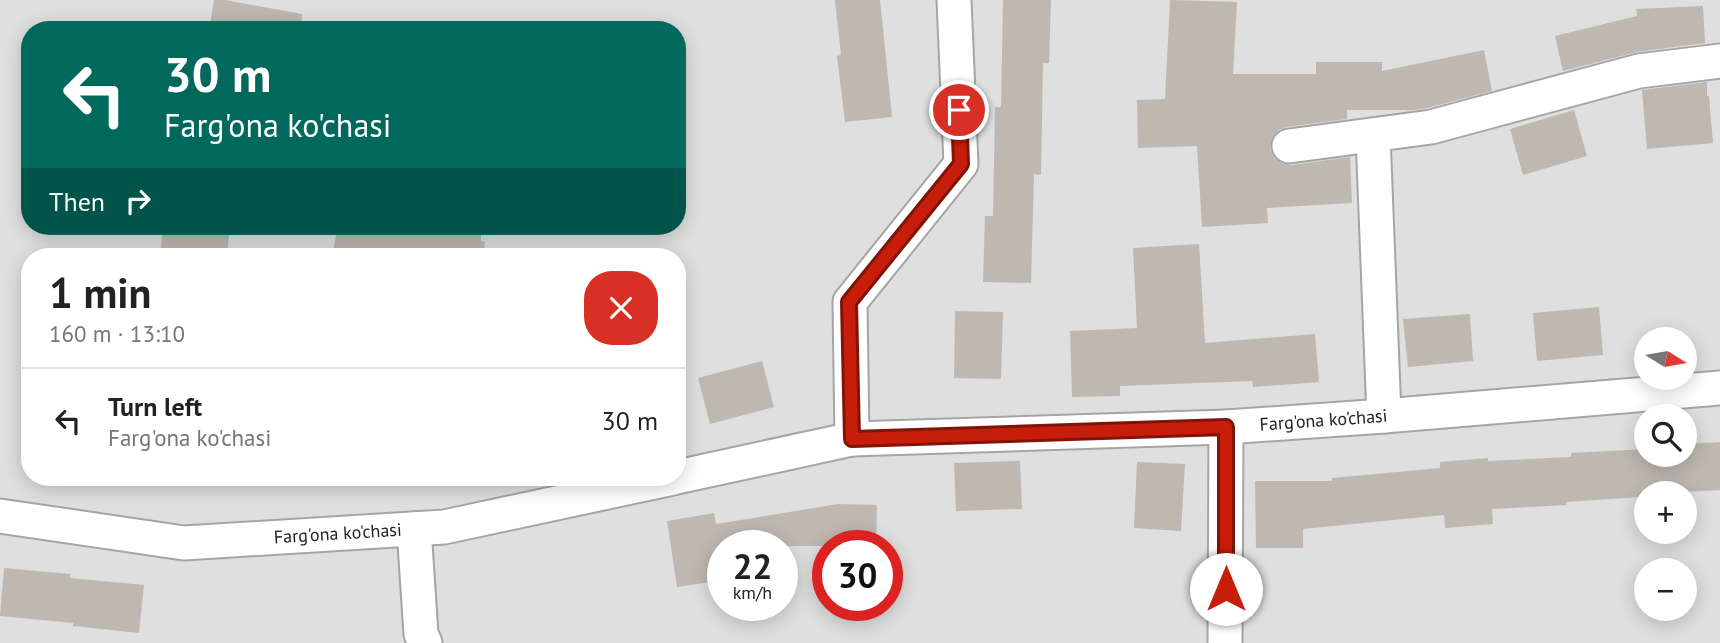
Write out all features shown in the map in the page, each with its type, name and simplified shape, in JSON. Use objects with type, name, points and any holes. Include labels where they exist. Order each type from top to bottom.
[{"type":"street","points":[[852,439],[849,302],[961,164],[954,0]]},
{"type":"street","points":[[1289,146],[1430,127],[1639,71],[1720,61]]},
{"type":"street","points":[[1373,135],[1384,416]]},
{"type":"street","name":"Farg'ona ko'chasi","points":[[686,475],[852,439],[1226,427],[1720,388]]},
{"type":"street","points":[[1226,427],[1226,643]]},
{"type":"street","name":"Farg'ona ko'chasi","points":[[0,516],[184,543],[444,527],[633,486]]},
{"type":"street","points":[[414,529],[421,634],[425,643]]},
{"type":"shaded area","points":[[0,0],[1720,0],[1720,643],[0,643]]},
{"type":"building","points":[[214,0],[302,14],[302,21],[210,21]]},
{"type":"building","points":[[835,0],[880,0],[892,117],[845,122],[837,56],[841,55]]},
{"type":"building","points":[[1003,0],[1051,0],[1049,63],[1043,63],[1041,175],[1034,174],[1031,283],[983,282],[985,216],[993,216],[995,107],[1001,107]]},
{"type":"building","points":[[1170,0],[1237,2],[1233,74],[1316,74],[1316,62],[1382,62],[1382,71],[1484,50],[1492,91],[1414,110],[1347,110],[1347,119],[1278,130],[1272,138],[1270,149],[1274,158],[1282,164],[1350,157],[1352,203],[1267,208],[1268,223],[1202,227],[1197,146],[1138,148],[1137,100],[1165,99]]},
{"type":"building","points":[[1703,6],[1705,43],[1637,52],[1563,71],[1555,36],[1637,16],[1636,9]]},
{"type":"building","points":[[1707,82],[1713,143],[1647,149],[1642,90]]},
{"type":"building","points":[[1574,110],[1587,156],[1523,175],[1510,129]]},
{"type":"building","points":[[162,235],[229,235],[228,248],[161,248]]},
{"type":"building","points":[[336,235],[481,235],[481,241],[485,242],[484,248],[334,248]]},
{"type":"building","points":[[1199,244],[1205,343],[1315,334],[1319,382],[1253,387],[1252,381],[1120,386],[1120,396],[1072,397],[1070,331],[1137,328],[1133,248]]},
{"type":"building","points":[[1599,307],[1603,355],[1537,361],[1533,313]]},
{"type":"building","points":[[955,311],[1003,312],[1001,379],[954,378]]},
{"type":"building","points":[[1470,314],[1473,361],[1408,367],[1403,319]]},
{"type":"building","points":[[762,361],[774,407],[710,424],[698,378]]},
{"type":"building","points":[[1720,442],[1720,490],[1697,491],[1697,481],[1634,481],[1634,497],[1492,509],[1493,524],[1445,528],[1444,515],[1303,529],[1303,548],[1256,548],[1255,481],[1332,481],[1332,478],[1440,468],[1440,462],[1488,458],[1488,461],[1571,457],[1571,453],[1634,450],[1634,467],[1697,467],[1697,443]]},
{"type":"building","points":[[1020,461],[1022,509],[956,511],[954,463]]},
{"type":"building","points":[[1137,462],[1185,464],[1181,531],[1134,528]]},
{"type":"building","points":[[838,504],[877,505],[876,530],[812,530],[812,546],[798,546],[798,530],[707,530],[707,582],[677,587],[667,521],[714,513],[716,524]]},
{"type":"building","points":[[4,568],[144,585],[139,633],[0,616]]},
{"type":"route","points":[[959,110],[961,164],[849,302],[852,439],[1226,427],[1226,589]]}]
